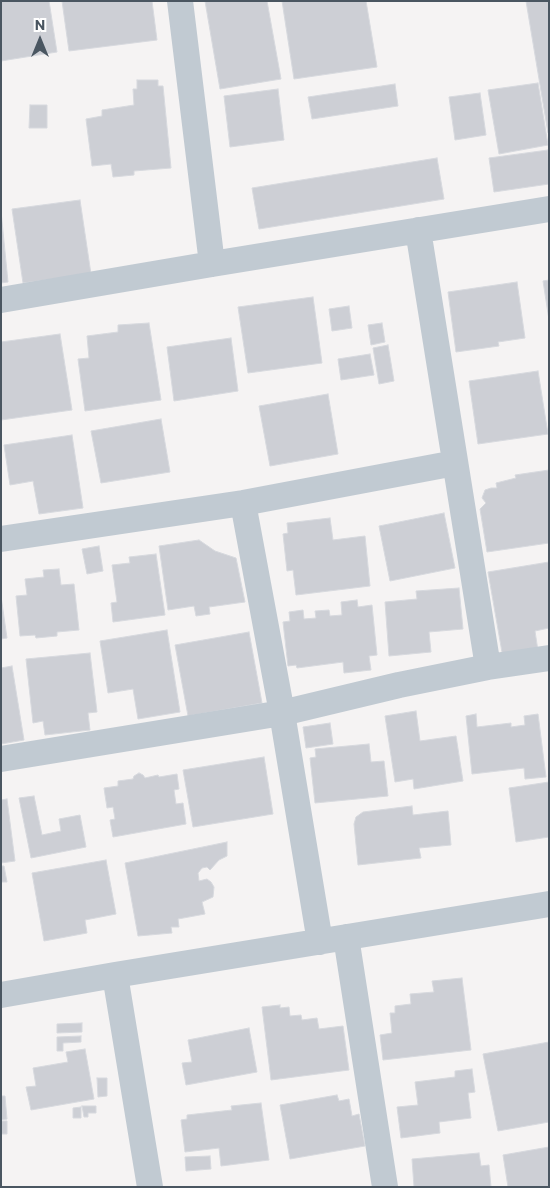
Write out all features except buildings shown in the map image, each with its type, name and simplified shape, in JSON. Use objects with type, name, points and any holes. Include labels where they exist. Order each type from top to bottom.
[{"type":"street","points":[[180,1],[212,264]]},
{"type":"street","points":[[1,300],[549,209]]},
{"type":"street","points":[[418,230],[488,667]]},
{"type":"street","points":[[1,539],[243,503],[456,463]]},
{"type":"street","points":[[243,503],[282,713],[320,942]]},
{"type":"street","points":[[1,759],[282,713],[399,684],[488,667],[549,658]]},
{"type":"street","points":[[1,995],[549,904]]},
{"type":"street","points":[[346,937],[385,1187]]},
{"type":"street","points":[[115,975],[150,1187]]}]
